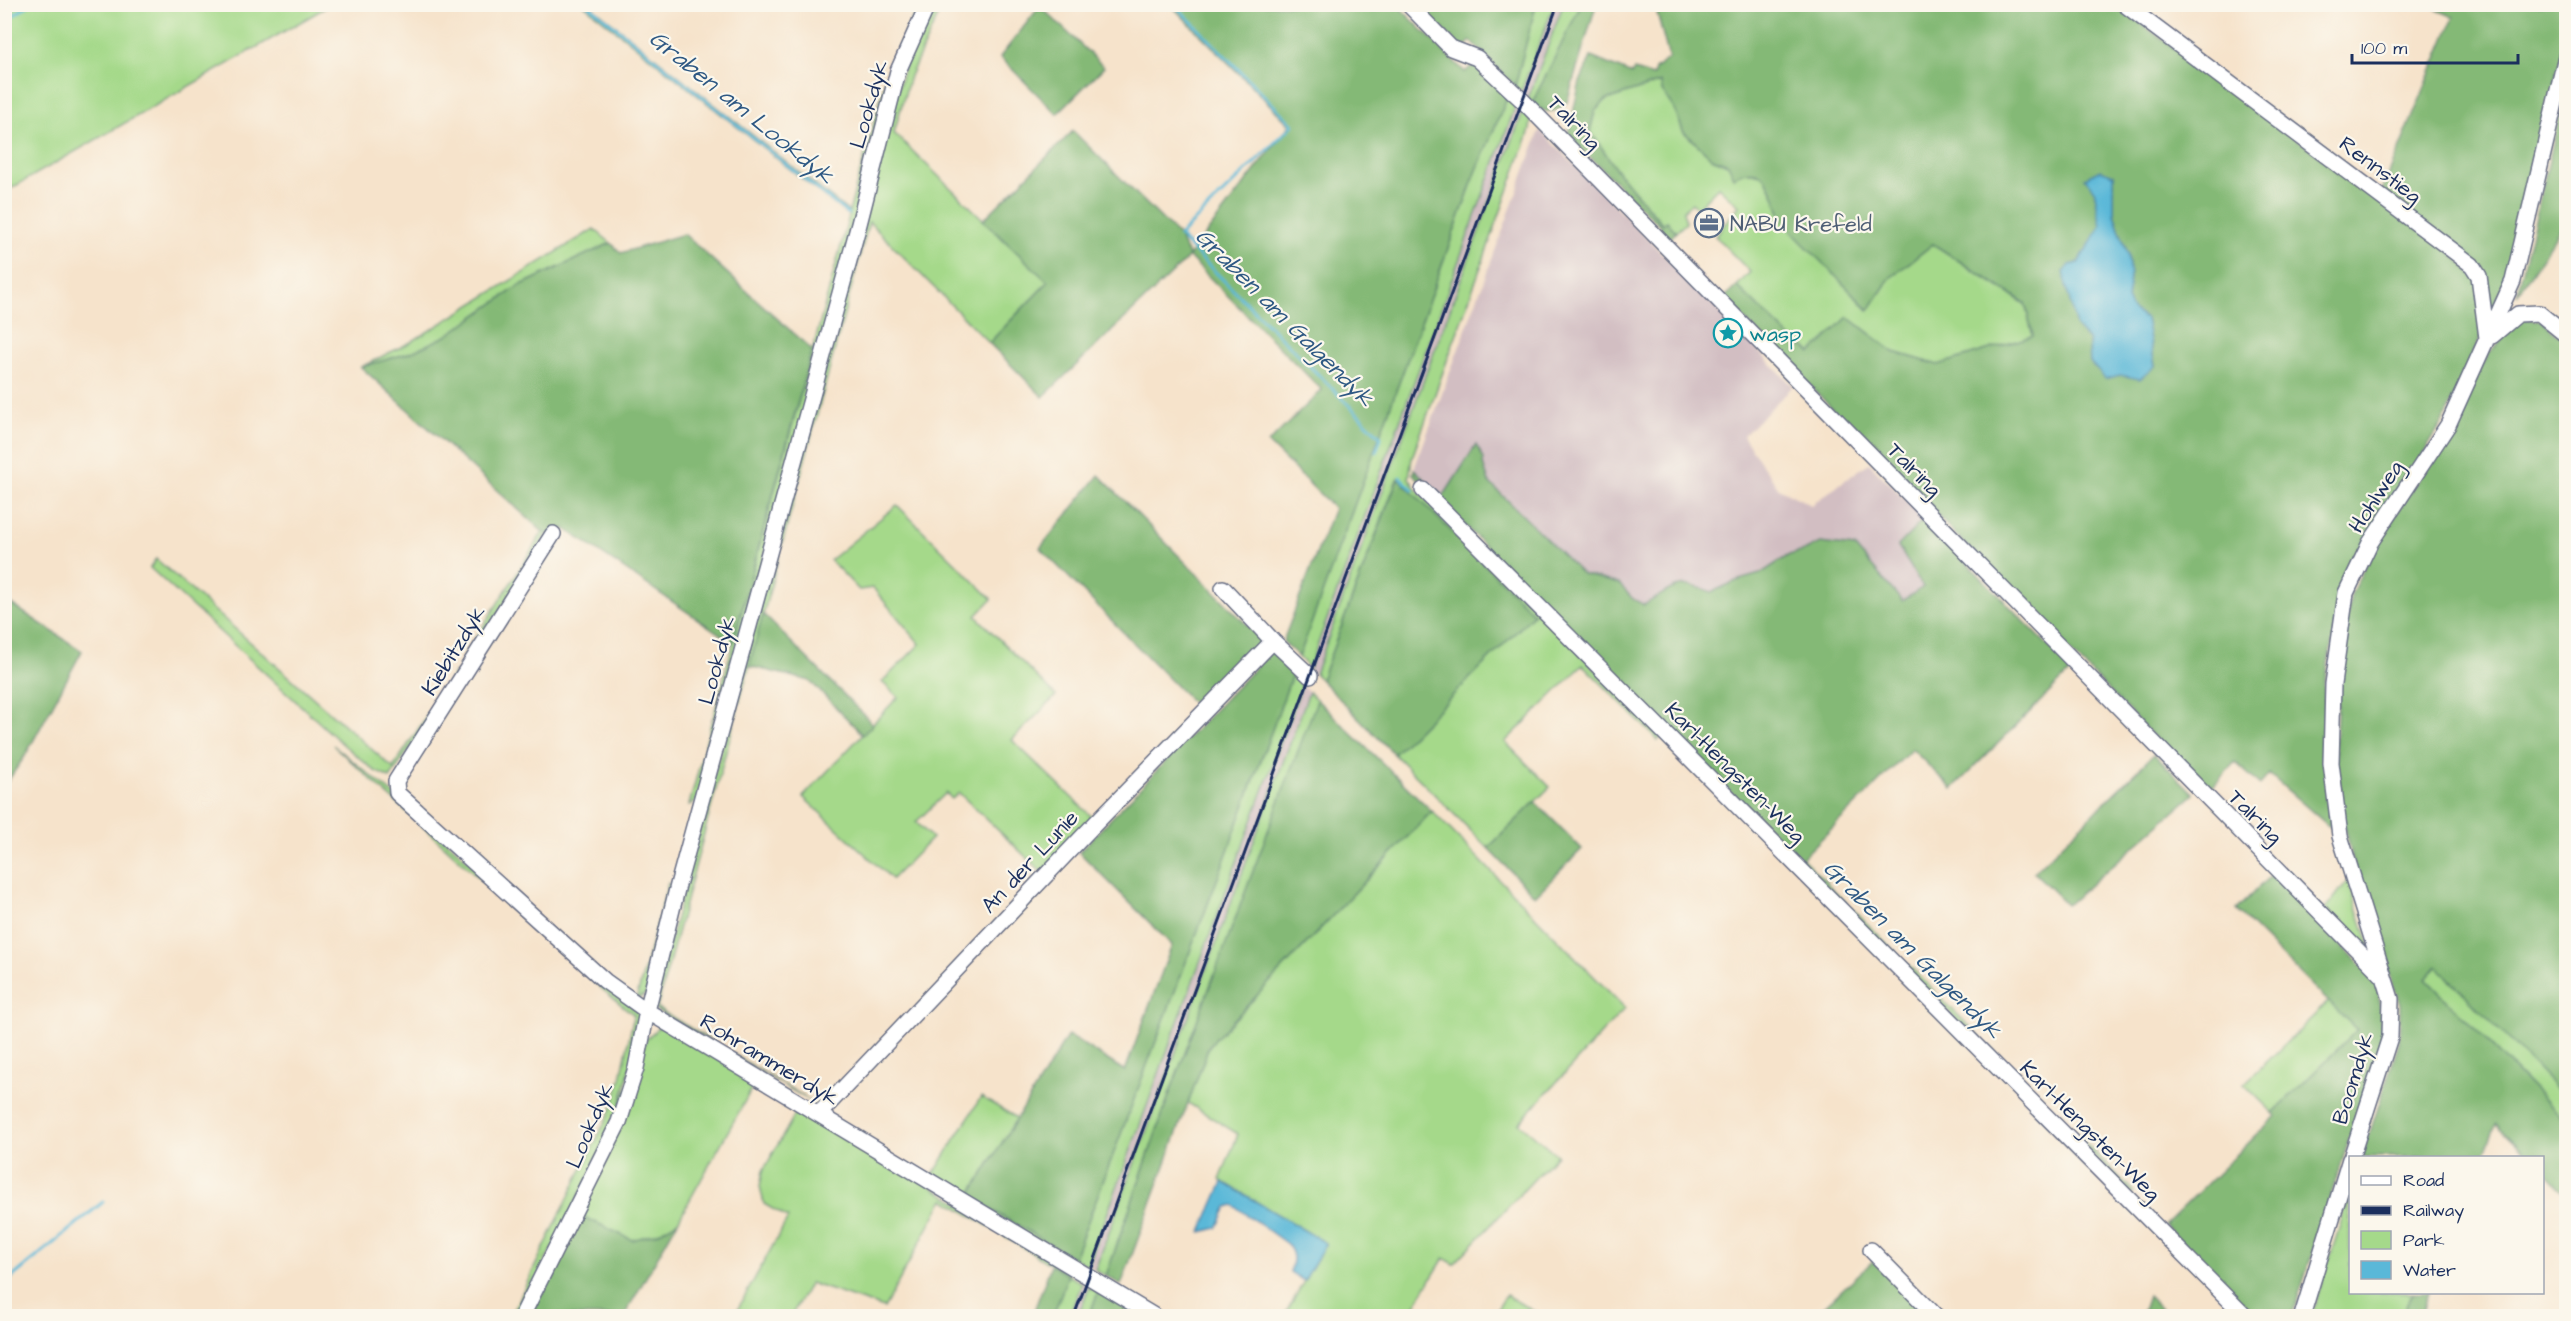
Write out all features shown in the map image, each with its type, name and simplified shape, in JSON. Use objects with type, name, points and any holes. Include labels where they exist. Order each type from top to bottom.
[{"type":"street","name":"Lookdyk","points":[[522,1317],[619,1122],[636,1068],[647,1011],[678,885],[859,224],[898,71],[928,4]]},
{"type":"street","name":"Talring","points":[[1408,4],[1451,48],[1477,58],[1523,101],[2383,976]]},
{"type":"street","name":"Rennstieg","points":[[2124,4],[2472,265],[2479,276],[2483,292],[2488,340]]},
{"type":"street","name":"Hohlweg","points":[[2383,976],[2340,836],[2331,763],[2332,684],[2346,593],[2370,543],[2448,425],[2513,281],[2566,56]]},
{"type":"street","points":[[2488,340],[2518,314],[2539,313],[2566,335]]},
{"type":"street","name":"Karl-Hengsten-Weg","points":[[1423,490],[2245,1317]]},
{"type":"street","name":"Kiebitzdyk","points":[[397,793],[396,781],[553,534]]},
{"type":"street","points":[[1223,588],[1310,676]]},
{"type":"street","name":"An der Lunie","points":[[819,1114],[1089,830],[1273,641]]},
{"type":"street","name":"Rohrammerdyk","points":[[397,793],[605,981],[647,1011],[1154,1317]]},
{"type":"street","name":"Boomdyk","points":[[2352,1156],[2390,1037],[2391,999],[2383,976]]},
{"type":"street","name":"Boomdyk","points":[[2302,1317],[2349,1164]]},
{"type":"street","points":[[1871,1250],[1936,1317]]},
{"type":"shaded area","points":[[1554,5],[1563,5],[1528,99],[1521,92]]},
{"type":"shaded area","points":[[1516,105],[1523,112],[1315,674],[1309,668]]},
{"type":"shaded area","points":[[1540,130],[1793,386],[1743,436],[1778,488],[1811,505],[1869,463],[1927,522],[1924,587],[1902,601],[1855,547],[1821,543],[1789,555],[1760,574],[1711,592],[1693,585],[1681,585],[1644,605],[1633,599],[1619,584],[1582,574],[1489,482],[1475,446],[1443,497],[1414,469]]},
{"type":"shaded area","points":[[1302,685],[1309,692],[1095,1270],[1088,1266]]},
{"type":"shaded area","points":[[1082,1283],[1089,1287],[1078,1316],[1069,1316]]},
{"type":"green space","points":[[5,4],[330,4],[330,5],[5,192]]},
{"type":"green space","points":[[584,5],[590,5],[849,212],[889,68],[919,5],[925,5],[907,37],[719,719],[713,718],[849,216]]},
{"type":"green space","points":[[933,5],[943,5],[910,76],[894,133],[1048,282],[989,343],[869,222],[657,1008],[819,1106],[656,1010],[653,1004],[904,67]]},
{"type":"green space","points":[[1171,5],[1397,5],[1465,72],[1475,63],[1508,96],[1474,177],[1299,657],[1283,641],[1334,508],[1268,443],[1322,390],[1189,257],[1043,397],[989,343],[1048,282],[983,220],[1073,131],[1178,235],[1189,256],[1290,125]]},
{"type":"green space","points":[[1418,5],[1536,5],[1515,86],[1471,41],[1462,49]]},
{"type":"green space","points":[[1536,5],[1554,5],[1521,92],[1515,86]]},
{"type":"green space","points":[[1563,5],[1581,5],[1532,103],[1528,99]]},
{"type":"green space","points":[[1581,5],[1596,5],[1567,102],[1554,111],[1541,110],[1532,103]]},
{"type":"green space","points":[[1655,5],[2116,5],[2454,255],[2478,280],[2483,331],[2443,422],[2344,583],[2324,684],[2331,828],[2269,774],[2260,785],[2235,762],[2208,792],[1724,298],[1737,286],[1800,347],[1804,346],[1811,353],[1848,317],[1894,352],[1938,365],[2033,336],[2025,303],[1933,244],[1890,278],[1869,310],[1791,231],[1782,217],[1771,188],[1761,175],[1745,172],[1734,177],[1728,164],[1712,158],[1683,131],[1675,110],[1662,91],[1661,82],[1606,100],[1595,111],[1590,131],[1619,173],[1662,224],[1667,221],[1676,232],[1668,241],[1660,226],[1586,153],[1567,138],[1580,82],[1591,57],[1632,74],[1634,70],[1653,76],[1655,69],[1669,58]],"holes":[[[2114,175],[2114,214],[2128,255],[2130,278],[2127,299],[2132,310],[2146,319],[2155,366],[2120,375],[2090,362],[2089,341],[2076,327],[2070,265],[2078,263],[2102,226],[2094,189]]]},
{"type":"green space","points":[[2426,5],[2566,5],[2566,34],[2515,256],[2490,316],[2482,274],[2381,193],[2454,17]]},
{"type":"green space","points":[[1040,6],[1104,67],[1057,114],[1000,57]]},
{"type":"green space","points":[[1661,82],[1662,91],[1675,110],[1683,131],[1712,158],[1742,172],[1754,172],[1765,177],[1773,191],[1781,217],[1868,310],[1890,278],[1933,244],[2025,304],[2033,336],[1938,365],[1894,352],[1848,317],[1811,353],[1804,346],[1800,347],[1737,286],[1750,272],[1715,236],[1739,206],[1718,187],[1697,208],[1692,203],[1683,211],[1686,223],[1676,232],[1667,221],[1663,224],[1619,173],[1590,131],[1595,111],[1606,100]]},
{"type":"green space","points":[[2566,88],[2566,220],[2517,295]]},
{"type":"green space","points":[[1508,96],[1516,105],[1309,668],[1299,657],[1474,177]]},
{"type":"green space","points":[[1523,112],[1531,119],[1530,130],[1412,458],[1409,478],[1416,489],[1662,736],[1658,740],[1583,665],[1505,742],[1550,787],[1488,848],[1394,754],[1534,614],[1397,479],[1321,680],[1315,674]]},
{"type":"green space","points":[[594,229],[611,243],[519,286],[446,336],[412,352],[361,367],[411,342]]},
{"type":"green space","points":[[684,234],[812,350],[733,643],[564,528],[557,539],[543,532],[361,367],[412,352],[446,336],[519,286],[611,243],[621,253]]},
{"type":"green space","points":[[2522,319],[2540,320],[2566,340],[2566,1099],[2437,966],[2426,979],[2566,1122],[2566,1194],[2544,1171],[2544,1156],[2529,1156],[2496,1124],[2483,1156],[2362,1156],[2399,1043],[2400,1005],[2355,870],[2344,823],[2335,745],[2342,647],[2351,594],[2376,545],[2446,438],[2489,353]]},
{"type":"green space","points":[[1476,445],[1484,459],[1483,464],[1489,482],[1582,574],[1619,584],[1633,599],[1644,605],[1669,590],[1683,585],[1712,592],[1736,581],[1760,574],[1789,555],[1820,543],[1855,547],[1902,601],[1923,587],[1898,546],[1920,523],[1927,522],[2072,670],[1952,789],[1912,749],[1798,862],[1670,730],[1413,474],[1414,469],[1443,497]]},
{"type":"green space","points":[[1099,475],[1263,641],[1199,709],[1040,548]]},
{"type":"green space","points":[[1398,478],[1534,614],[1394,754],[1321,680]]},
{"type":"green space","points":[[897,505],[992,599],[976,616],[1056,696],[1012,740],[1094,819],[1043,873],[959,793],[952,799],[946,793],[916,822],[932,838],[892,879],[803,797],[898,697],[882,682],[920,644],[873,588],[859,590],[830,560]]},
{"type":"green space","points":[[543,532],[547,534],[473,654],[461,661]]},
{"type":"green space","points":[[156,559],[393,768],[455,672],[455,682],[390,778],[375,771],[345,746],[150,568]]},
{"type":"green space","points":[[5,600],[82,651],[25,756],[5,785]]},
{"type":"green space","points":[[763,614],[873,724],[863,735],[810,681],[749,666]]},
{"type":"green space","points":[[1272,650],[1292,675],[1074,1258],[969,1197],[1068,1035],[1125,1071],[1172,945],[1079,852]]},
{"type":"green space","points":[[1292,675],[1302,685],[1088,1266],[1074,1258]]},
{"type":"green space","points":[[1309,692],[1317,700],[1316,705],[1170,1093],[1106,1276],[1095,1270]]},
{"type":"green space","points":[[1317,700],[1432,811],[1209,1046],[1121,1285],[1106,1276],[1170,1093]]},
{"type":"green space","points":[[712,719],[717,727],[696,802],[689,805]]},
{"type":"green space","points":[[333,745],[397,797],[641,1015],[641,1026],[614,1128],[517,1316],[511,1316],[613,1105],[634,1015],[602,989]]},
{"type":"green space","points":[[2154,754],[2194,794],[2067,905],[2034,872]]},
{"type":"green space","points":[[1535,802],[1582,849],[1535,896],[1488,848]]},
{"type":"green space","points":[[1432,811],[1625,1008],[1519,1123],[1557,1155],[1454,1264],[1444,1258],[1408,1316],[1284,1316],[1326,1243],[1220,1180],[1238,1134],[1188,1103],[1209,1046]]},
{"type":"green space","points":[[1802,858],[2134,1192],[2132,1194],[1798,862]]},
{"type":"green space","points":[[2272,874],[2378,982],[2382,1038],[2292,1316],[2255,1316],[2165,1225],[2276,1116],[2273,1113],[2357,1030],[2236,910]]},
{"type":"green space","points":[[2348,880],[2374,959],[2325,910]]},
{"type":"green space","points":[[668,883],[673,889],[646,994],[636,1000]]},
{"type":"green space","points":[[2437,965],[2566,1099],[2566,1122],[2426,979]]},
{"type":"green space","points":[[2329,1001],[2357,1030],[2273,1113],[2244,1084]]},
{"type":"green space","points":[[659,1027],[666,1027],[1070,1270],[1068,1275],[944,1199],[884,1308],[810,1283],[791,1316],[734,1316],[788,1218],[764,1204],[760,1186],[763,1171],[798,1109],[755,1083],[678,1221],[658,1233],[632,1240],[578,1214],[647,1038]]},
{"type":"green space","points":[[981,1097],[1017,1118],[969,1197],[1074,1258],[1072,1265],[933,1175]]},
{"type":"green space","points":[[2349,1197],[2349,1294],[2412,1294],[2402,1316],[2311,1316]]},
{"type":"green space","points":[[578,1214],[632,1240],[658,1233],[678,1221],[624,1316],[528,1316]]},
{"type":"green space","points":[[1873,1261],[1927,1316],[1814,1316]]},
{"type":"green space","points":[[1051,1265],[1068,1275],[1053,1316],[1032,1316]]},
{"type":"green space","points":[[1068,1275],[1082,1283],[1069,1316],[1053,1316]]},
{"type":"green space","points":[[1089,1287],[1098,1292],[1089,1316],[1078,1316]]},
{"type":"green space","points":[[1098,1292],[1139,1316],[1089,1316]]},
{"type":"green space","points":[[2412,1294],[2429,1294],[2420,1316],[2402,1316]]},
{"type":"green space","points":[[1506,1295],[1542,1316],[1493,1316]]},
{"type":"green space","points":[[2148,1296],[2168,1316],[2141,1316]]},
{"type":"water","points":[[2100,170],[2114,175],[2114,214],[2128,255],[2130,278],[2127,299],[2132,310],[2146,319],[2155,366],[2140,379],[2120,375],[2105,379],[2090,362],[2089,341],[2076,327],[2063,272],[2070,265],[2078,263],[2101,226],[2094,189],[2085,178]]},
{"type":"water","points":[[1223,1182],[1326,1243],[1304,1281],[1290,1272],[1293,1258],[1287,1244],[1233,1205],[1227,1207],[1217,1228],[1201,1232]]},
{"type":"waterway","points":[[4,22],[30,4]]},
{"type":"waterway","name":"Graben am Lookdyk","points":[[587,4],[848,214]]},
{"type":"waterway","name":"Graben am Galgendyk","points":[[1174,4],[1293,125],[1179,236],[1381,437],[1376,452]]},
{"type":"waterway","name":"Graben am Galgendyk","points":[[1400,477],[1413,490]]},
{"type":"waterway","points":[[4,1284],[103,1202]]},
{"type":"railway","points":[[1074,1316],[1558,4]]},
{"type":"place","name":"NABU Krefeld","points":[[1709,223]]},
{"type":"place","name":"wasp","points":[[1728,333]]}]
